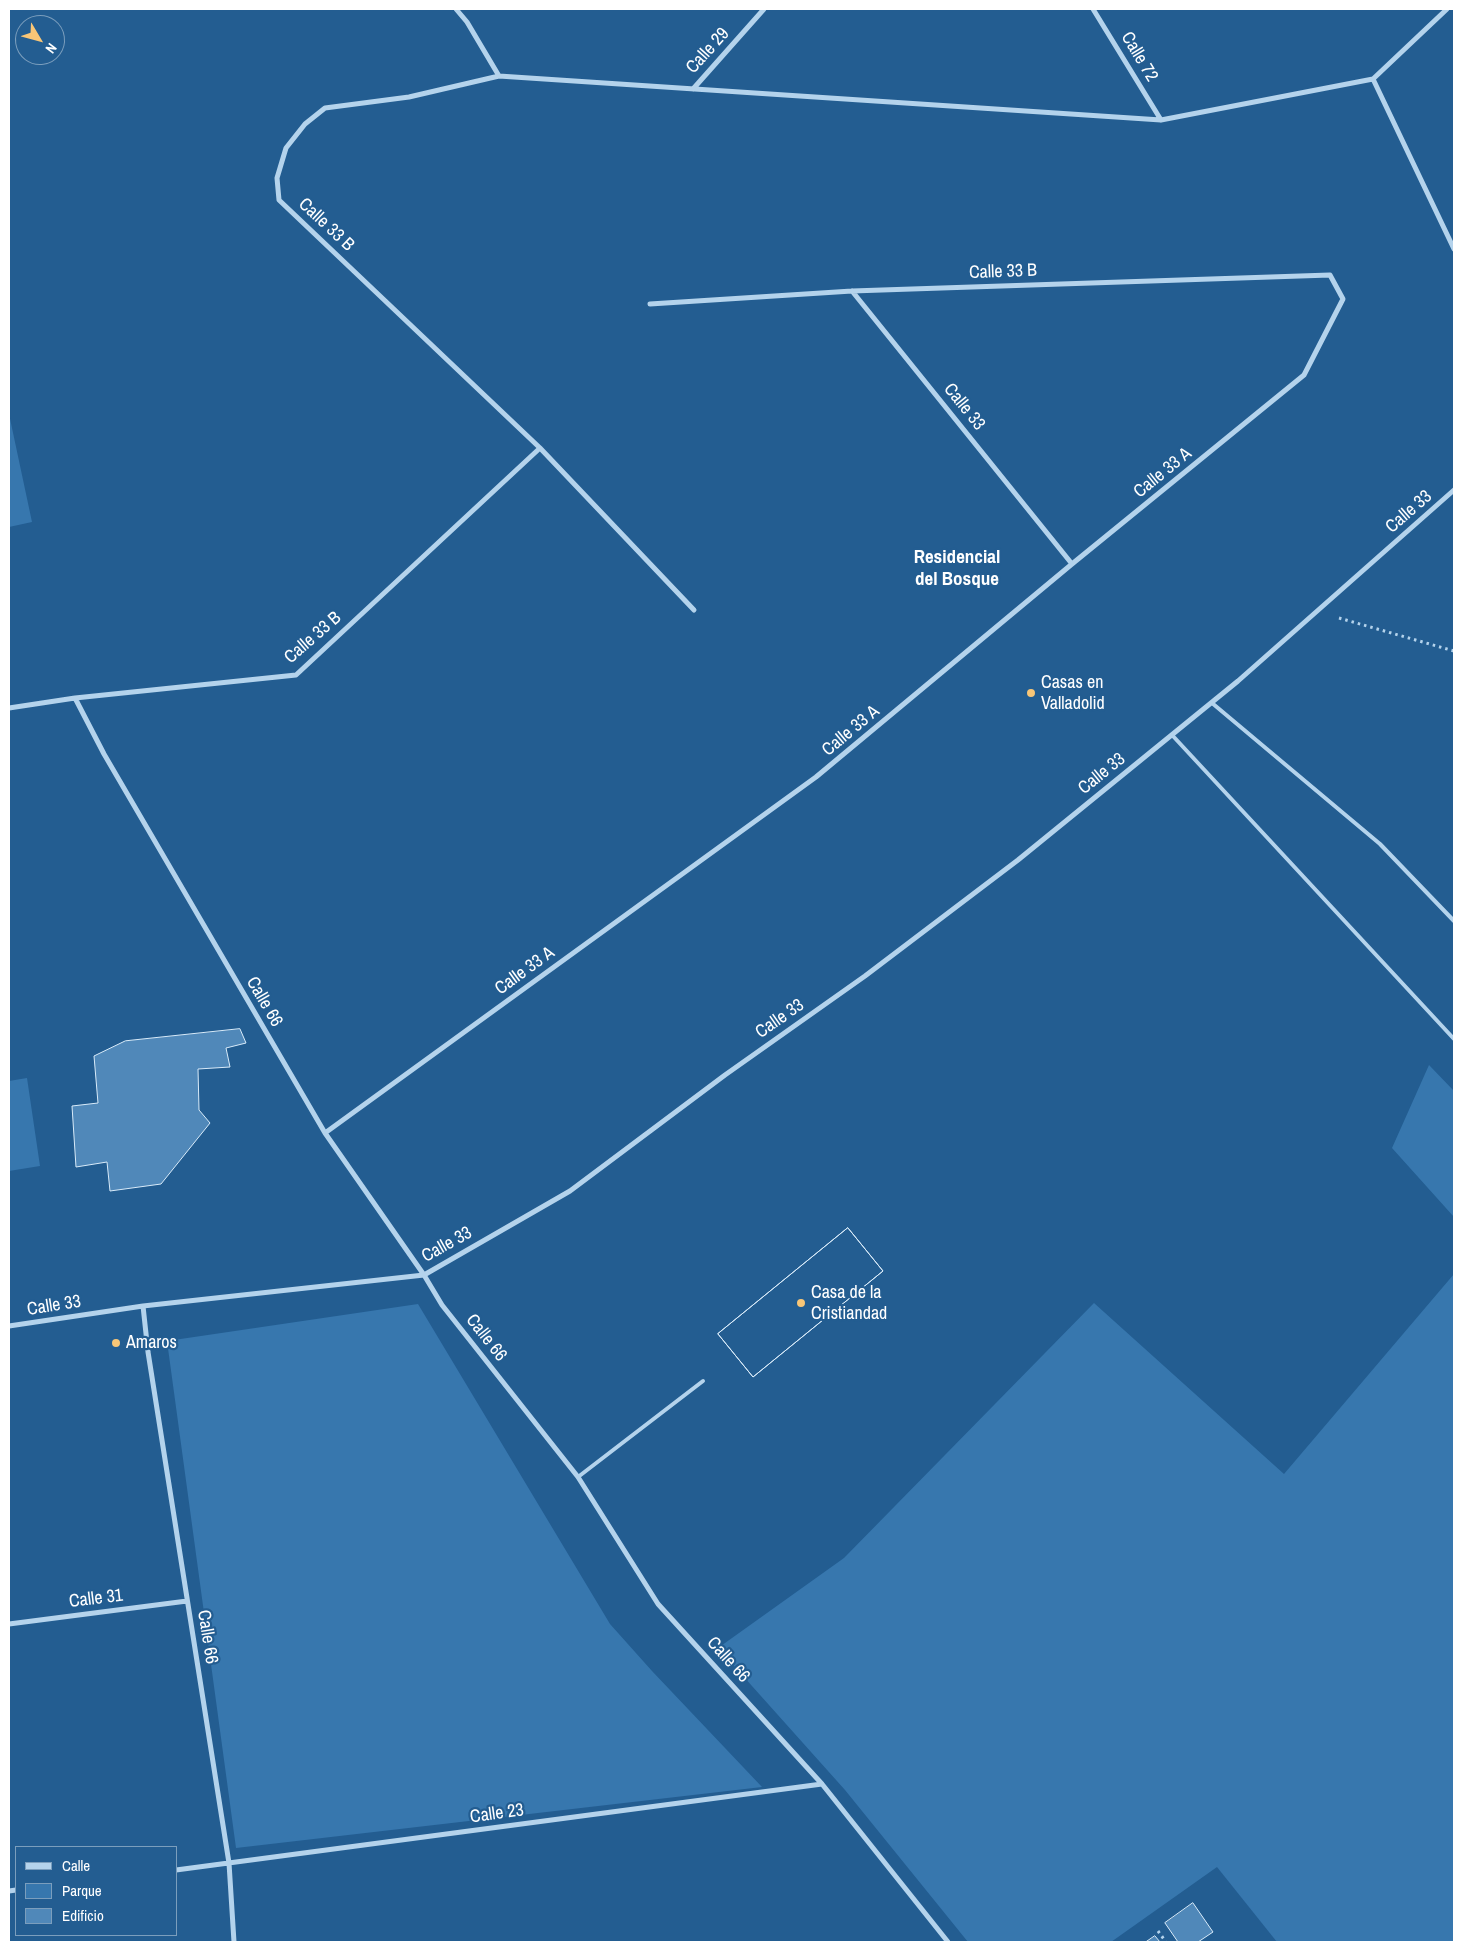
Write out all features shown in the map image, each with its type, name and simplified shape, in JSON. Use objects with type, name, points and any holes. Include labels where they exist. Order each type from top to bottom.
[{"type":"street","points":[[456,9],[467,22],[500,76]]},
{"type":"street","name":"Calle 29","points":[[693,88],[764,9]]},
{"type":"street","name":"Calle 72","points":[[1093,9],[1161,120]]},
{"type":"street","points":[[1446,9],[1373,79],[1454,250]]},
{"type":"street","name":"Calle 33 B","points":[[694,610],[540,448],[279,200],[277,178],[286,148],[305,124],[325,108],[409,97],[500,76],[1161,120],[1373,79]]},
{"type":"street","name":"Calle 33 B","points":[[650,304],[852,291],[1330,275],[1343,299]]},
{"type":"street","name":"Calle 33","points":[[852,291],[1072,564]]},
{"type":"street","name":"Calle 33 A","points":[[325,1133],[816,777],[1072,564],[1304,375],[1343,299]]},
{"type":"street","name":"Calle 33 B","points":[[9,708],[75,698],[296,675],[540,448]]},
{"type":"street","name":"Calle 33","points":[[9,1326],[143,1306],[424,1275],[570,1191],[725,1075],[873,970],[1018,860],[1212,702],[1454,490]]},
{"type":"street","name":"Calle 66","points":[[75,698],[104,754],[325,1133],[424,1275],[442,1305],[578,1477],[658,1604],[822,1784],[948,1942]]},
{"type":"street","name":"Calle 66","points":[[143,1306],[148,1352],[229,1863],[234,1942]]},
{"type":"street","name":"Calle 31","points":[[9,1624],[188,1601]]},
{"type":"street","name":"Calle 23","points":[[178,1870],[822,1784]]},
{"type":"lane","points":[[1212,702],[1380,844],[1454,921]]},
{"type":"lane","points":[[1172,735],[1454,1039]]},
{"type":"lane","points":[[578,1477],[703,1380]]},
{"type":"path","points":[[1317,611],[1454,651]]},
{"type":"path","points":[[1158,1932],[1166,1942]]},
{"type":"green space","points":[[9,414],[32,522],[9,527]]},
{"type":"green space","points":[[1429,1065],[1454,1091],[1454,1217],[1392,1148]]},
{"type":"green space","points":[[27,1078],[40,1166],[9,1171],[9,1081]]},
{"type":"green space","points":[[1454,1274],[1454,1942],[1277,1942],[1217,1867],[1111,1942],[968,1942],[845,1790],[718,1648],[844,1558],[1094,1303],[1284,1474]]},
{"type":"green space","points":[[418,1304],[610,1624],[762,1787],[236,1848],[167,1341]]},
{"type":"building","points":[[240,1029],[246,1043],[226,1048],[230,1067],[198,1069],[199,1110],[210,1123],[161,1184],[110,1191],[107,1162],[76,1167],[72,1106],[98,1103],[94,1056],[125,1041]]},
{"type":"building","name":"Casa de la Cristiandad","points":[[848,1228],[883,1271],[753,1377],[718,1334]]},
{"type":"building","name":"Casa de la Cristiandad","points":[[848,1228],[883,1271],[753,1377],[718,1334]]},
{"type":"building","points":[[1193,1903],[1213,1932],[1198,1942],[1178,1942],[1165,1923]]},
{"type":"building","points":[[1155,1936],[1160,1942],[1146,1942]]},
{"type":"place","name":"Casas en Valladolid","points":[[1031,693]]},
{"type":"place","name":"Casa de la Cristiandad","points":[[801,1303]]},
{"type":"place","name":"Amaros","points":[[116,1343]]},
{"type":"district","name":"Residencial del Bosque","points":[[957,569]]}]
